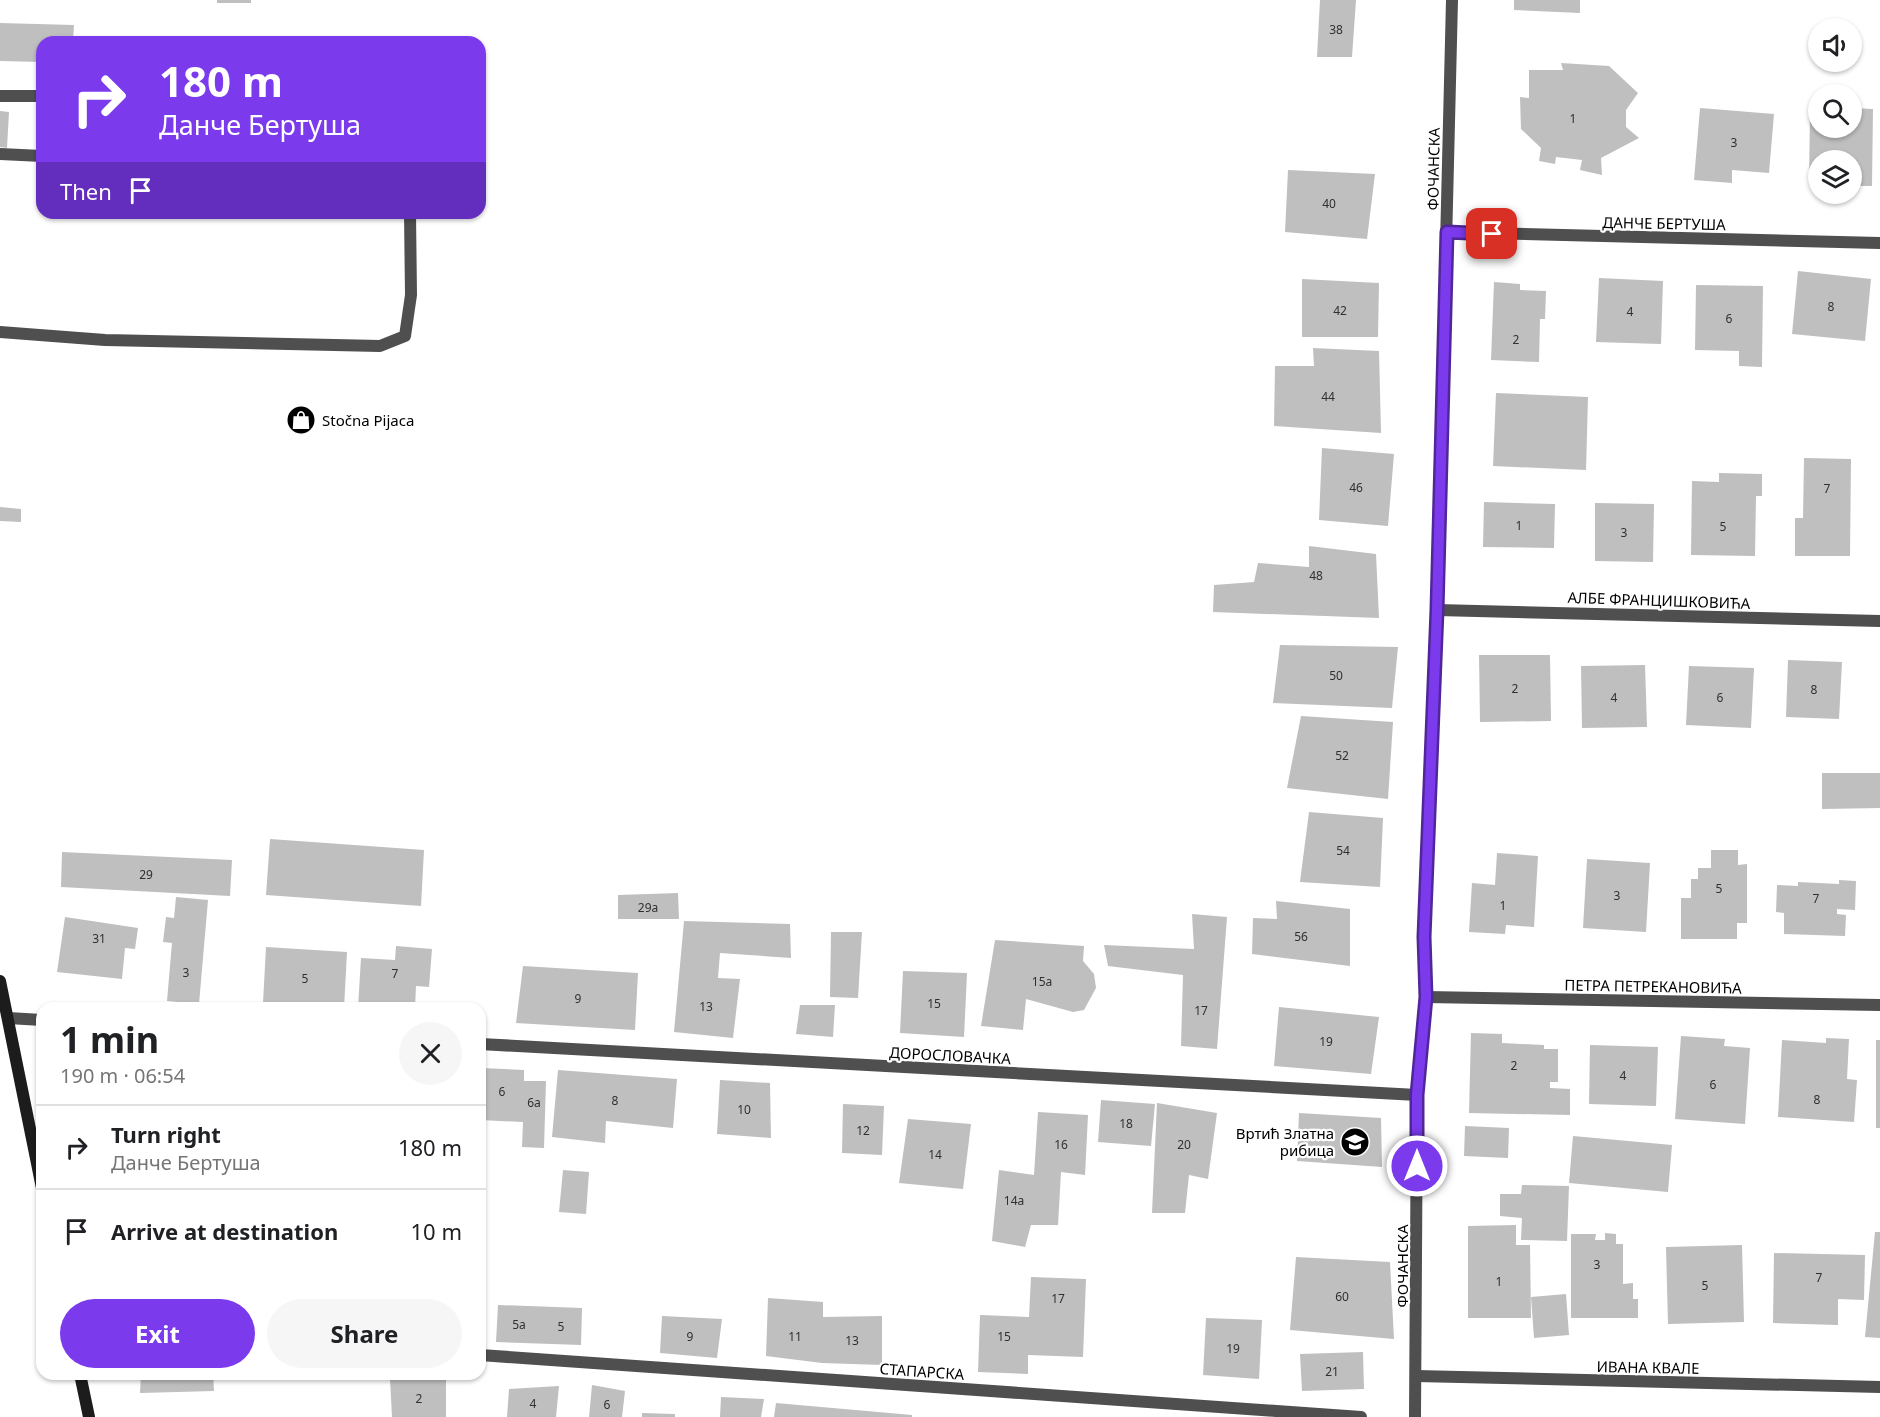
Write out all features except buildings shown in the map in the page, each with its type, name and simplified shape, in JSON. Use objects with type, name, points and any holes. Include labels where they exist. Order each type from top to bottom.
[{"type":"street","name":"ФОЧАНСКА","points":[[1415,1417],[1417,1095],[1426,997],[1424,937],[1437,610],[1452,0]]},
{"type":"street","points":[[0,96],[36,96]]},
{"type":"street","points":[[0,154],[36,156]]},
{"type":"street","points":[[0,332],[105,340],[380,346],[405,336],[411,295],[410,219]]},
{"type":"street","name":"ДАНЧЕ БЕРТУША","points":[[1447,232],[1880,243]]},
{"type":"street","name":"АЛБЕ ФРАНЦИШКОВИЋА","points":[[1437,610],[1880,621]]},
{"type":"street","points":[[0,981],[36,1158]]},
{"type":"street","name":"ПЕТРА ПЕТРЕКАНОВИЋА","points":[[1426,997],[1880,1005]]},
{"type":"street","points":[[8,1018],[36,1020]]},
{"type":"street","name":"ДОРОСЛОВАЧКА","points":[[486,1044],[1417,1095]]},
{"type":"street","name":"СТАПАРСКА","points":[[486,1355],[1361,1417]]},
{"type":"street","name":"ИВАНА КВАЛЕ","points":[[1416,1376],[1880,1387]]},
{"type":"street","points":[[81,1380],[89,1417]]},
{"type":"place","name":"Stočna Pijaca","points":[[301,420]]},
{"type":"place","name":"Вртић Златна рибица","points":[[1355,1142]]},
{"type":"route","points":[[1417,1166],[1417,1095],[1426,997],[1424,937],[1437,610],[1447,232],[1492,234]]}]
